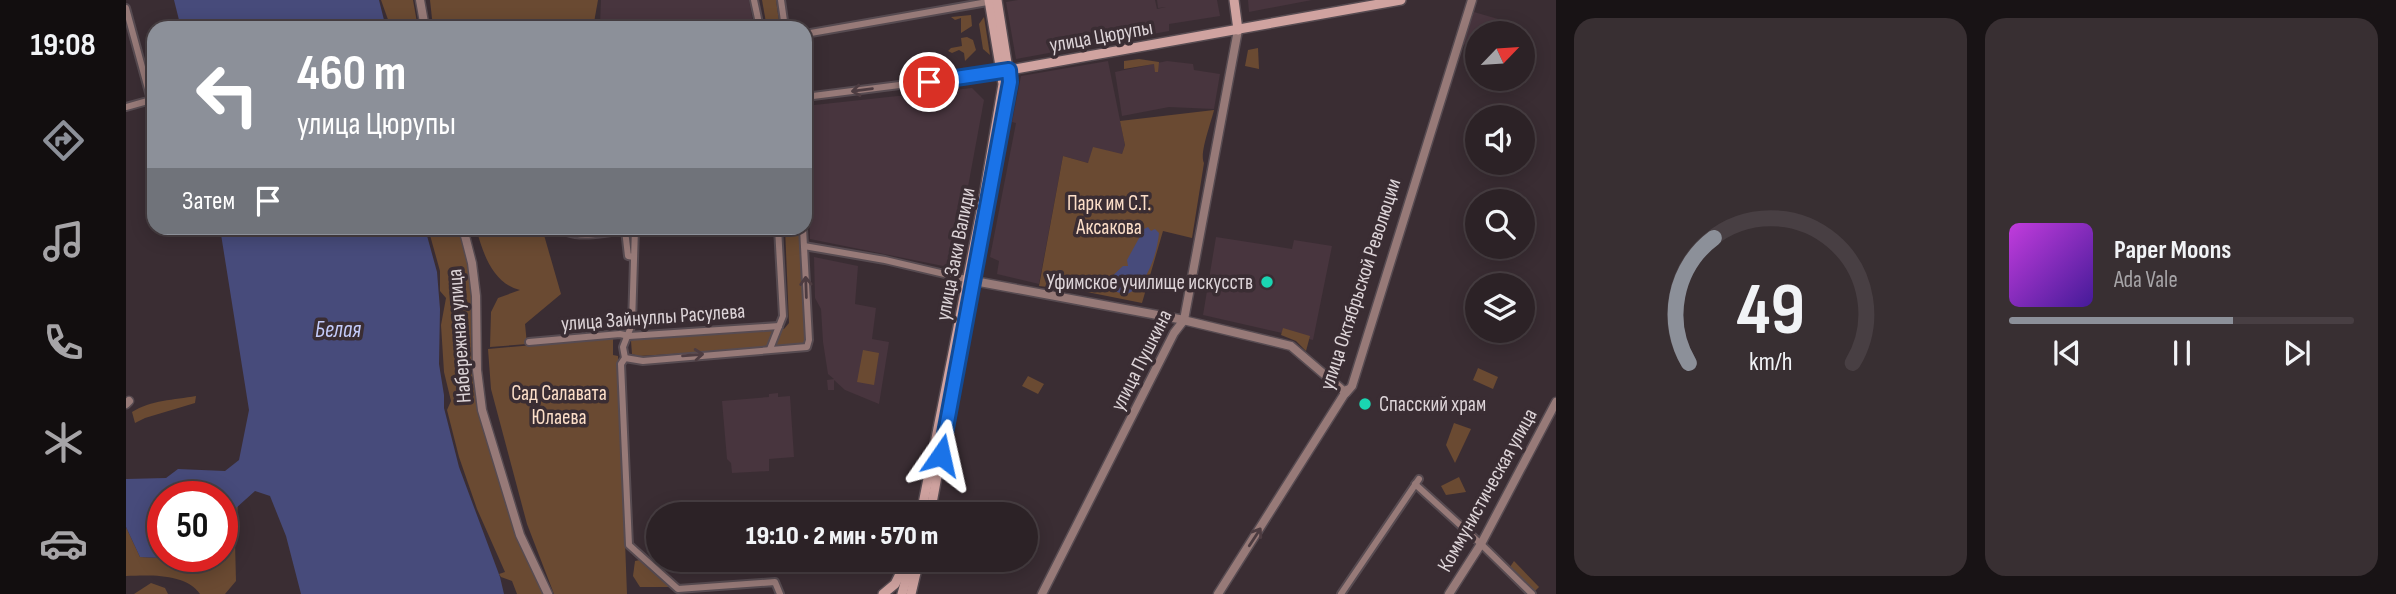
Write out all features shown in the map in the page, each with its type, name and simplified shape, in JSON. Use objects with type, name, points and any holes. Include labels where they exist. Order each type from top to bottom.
[{"type":"main road","name":"улица Пушкина","points":[[1234,0],[1238,30]]},
{"type":"main road","name":"улица Цюрупы","points":[[1006,71],[1401,0]]},
{"type":"main road","name":"улица Заки Валиди","points":[[932,502],[1006,71],[993,1]]},
{"type":"main road","name":"улица Заки Валиди","points":[[924,502],[971,280]]},
{"type":"main road","points":[[883,594],[895,584],[902,572]]},
{"type":"main road","points":[[902,594],[907,572]]},
{"type":"main road","points":[[912,592],[916,572]]},
{"type":"street","points":[[418,0],[422,21]]},
{"type":"street","points":[[754,0],[758,21]]},
{"type":"street","points":[[780,0],[784,21]]},
{"type":"street","name":"улица Октябрьской Революции","points":[[1218,594],[1346,393],[1471,0]]},
{"type":"street","points":[[812,33],[993,1]]},
{"type":"street","points":[[126,8],[147,85]]},
{"type":"street","name":"улица Пушкина","points":[[1042,594],[1174,332],[1184,320],[1238,30]]},
{"type":"street","name":"улица Цюрупы","points":[[812,96],[1006,71]]},
{"type":"street","points":[[126,107],[147,101]]},
{"type":"street","name":"Набережная улица","points":[[466,235],[476,296],[477,370],[482,410],[510,509],[548,594]]},
{"type":"street","points":[[626,235],[628,256],[634,257]]},
{"type":"street","points":[[635,235],[633,303],[629,336],[622,347],[625,358],[621,365],[629,545],[678,589],[771,583],[778,594]]},
{"type":"street","points":[[770,349],[783,316],[778,235]]},
{"type":"street","points":[[803,235],[804,246],[1184,320],[1291,346],[1346,393]]},
{"type":"street","name":"улица Зайнуллы Расулева","points":[[625,358],[643,361],[807,347],[809,340],[804,246]]},
{"type":"street","name":"улица Зайнуллы Расулева","points":[[529,342],[620,334],[629,336],[779,326]]},
{"type":"street","name":"Коммунистическая улица","points":[[1449,594],[1481,544],[1555,406]]},
{"type":"street","points":[[1341,594],[1417,482],[1532,594]]},
{"type":"shaded area","points":[[601,0],[749,0],[753,21],[600,21]]},
{"type":"shaded area","points":[[1155,0],[1157,9],[1166,7],[1158,8],[1157,0],[1217,0],[1220,16],[1169,24],[1169,31],[1016,59],[1006,2]]},
{"type":"shaded area","points":[[1248,0],[1312,0],[1249,12]]},
{"type":"shaded area","points":[[1474,12],[1498,19],[1497,21],[1471,21]]},
{"type":"shaded area","points":[[1108,61],[1125,145],[1122,154],[1088,163],[1063,156],[1039,284],[997,274],[999,261],[990,257],[1016,123],[1012,122],[1021,76]]},
{"type":"shaded area","points":[[1167,61],[1193,64],[1194,70],[1220,74],[1214,109],[1169,107],[1122,116],[1115,72]]},
{"type":"shaded area","points":[[972,88],[984,100],[953,268],[810,239],[812,105]]},
{"type":"shaded area","name":"Уфимское училище искусств","points":[[1216,237],[1292,249],[1294,240],[1332,246],[1313,340],[1203,315]]},
{"type":"shaded area","points":[[814,257],[858,266],[855,304],[876,308],[872,339],[889,342],[879,404],[845,390],[834,380],[834,390],[828,390],[827,380],[834,379],[828,374],[821,309],[815,298]]},
{"type":"shaded area","points":[[778,393],[778,397],[790,396],[794,457],[769,459],[769,471],[732,473],[731,463],[727,459],[722,401],[769,397],[769,394]]},
{"type":"green space","points":[[381,0],[413,0],[417,21],[388,21]]},
{"type":"green space","points":[[430,0],[598,0],[594,21],[432,21]]},
{"type":"green space","points":[[762,0],[776,0],[779,21],[766,21]]},
{"type":"green space","points":[[971,15],[972,26],[961,33],[961,18],[955,20],[951,17]]},
{"type":"green space","points":[[984,17],[990,55],[983,49],[979,24]]},
{"type":"green space","points":[[961,38],[973,40],[976,50],[965,61],[964,53],[959,50],[952,53],[948,51],[962,46]]},
{"type":"green space","points":[[1258,48],[1259,69],[1245,66],[1248,50]]},
{"type":"green space","points":[[1139,59],[1159,62],[1158,72],[1155,72],[1154,64],[1124,69],[1124,61]]},
{"type":"green space","name":"Парк им С.Т. Аксакова","points":[[1214,110],[1204,146],[1204,163],[1192,238],[1163,231],[1142,303],[1039,286],[1063,156],[1088,163],[1093,147],[1122,154],[1125,145],[1120,121]]},
{"type":"green space","points":[[430,235],[462,235],[471,274],[474,320],[471,334],[472,362],[479,411],[508,510],[544,594],[517,594],[512,581],[499,574],[505,572],[477,509],[459,457],[447,410],[451,401],[444,372],[441,325],[446,298],[440,291],[440,271]]},
{"type":"green space","points":[[478,235],[544,235],[561,294],[525,324],[527,344],[490,347],[491,312],[498,298],[520,290],[502,281],[486,257]]},
{"type":"green space","points":[[785,235],[799,235],[806,346],[639,356],[632,354],[631,341],[641,337],[784,329],[789,323]]},
{"type":"green space","points":[[1283,328],[1310,336],[1306,351],[1296,341],[1281,335]]},
{"type":"green space","name":"Сад Салавата Юлаева","points":[[613,338],[613,355],[618,356],[627,594],[554,594],[527,524],[491,389],[488,349]]},
{"type":"green space","points":[[863,350],[879,353],[874,385],[857,382]]},
{"type":"green space","points":[[1478,368],[1498,377],[1493,389],[1473,380]]},
{"type":"green space","points":[[1028,376],[1044,384],[1038,394],[1022,386]]},
{"type":"green space","points":[[196,396],[195,403],[135,423],[132,412],[139,408]]},
{"type":"green space","points":[[1454,423],[1471,429],[1455,463],[1446,445]]},
{"type":"green space","points":[[1459,477],[1466,492],[1446,495],[1441,486]]},
{"type":"green space","points":[[126,527],[140,557],[147,557],[147,572],[236,572],[236,581],[225,594],[200,594],[186,582],[176,579],[126,576]]},
{"type":"green space","points":[[640,560],[646,565],[646,572],[654,572],[672,587],[640,587],[633,576],[635,561]]},
{"type":"green space","points":[[1514,561],[1539,587],[1534,592],[1510,567]]},
{"type":"green space","points":[[151,583],[165,588],[168,594],[134,594]]},
{"type":"water","points":[[174,0],[379,0],[384,21],[179,21]]},
{"type":"water","points":[[1148,227],[1159,233],[1153,260],[1145,277],[1133,291],[1125,295],[1104,287],[1108,283],[1110,285],[1108,280],[1123,266],[1128,266],[1127,260],[1144,229]]},
{"type":"water","name":"Белая","points":[[221,235],[427,235],[437,272],[440,309],[439,364],[444,408],[459,467],[504,594],[301,594],[286,536],[270,496],[255,491],[238,506],[238,481],[147,481],[147,557],[140,557],[126,527],[126,479],[166,478],[178,469],[225,471],[239,460],[249,410]]},
{"type":"place","name":"Уфимское училище искусств","points":[[1267,282]]},
{"type":"place","name":"Спасский храм","points":[[1365,404]]},
{"type":"route","points":[[929,82],[1009,70],[1010,82],[941,455]]}]
